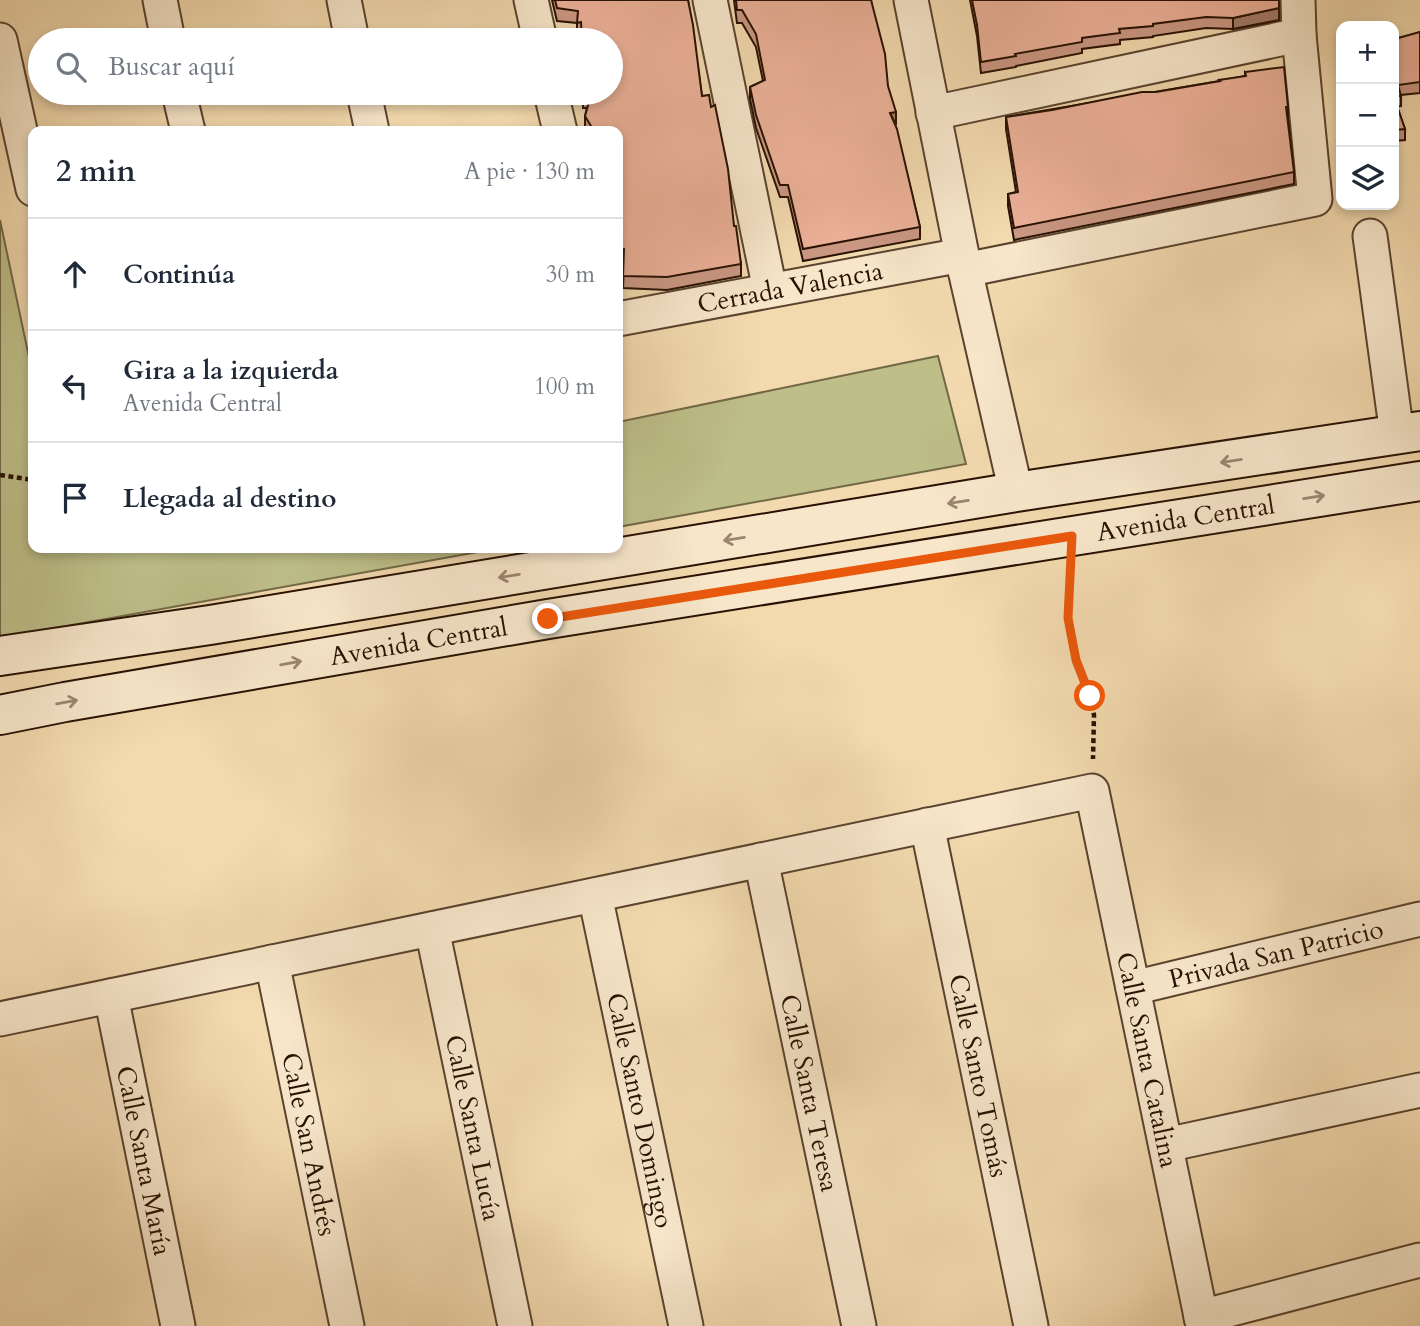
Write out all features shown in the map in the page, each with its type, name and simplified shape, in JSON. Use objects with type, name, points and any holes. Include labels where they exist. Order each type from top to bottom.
[{"type":"main road","name":"Avenida Central","points":[[0,656],[210,625],[1016,492],[1408,433]]},
{"type":"main road","name":"Avenida Central","points":[[0,715],[548,619],[1420,481]]},
{"type":"street","points":[[160,0],[166,28]]},
{"type":"street","points":[[344,0],[350,28]]},
{"type":"street","points":[[531,0],[537,28]]},
{"type":"street","points":[[710,0],[770,290]]},
{"type":"street","points":[[911,0],[963,262],[1016,492]]},
{"type":"street","points":[[933,113],[1299,35],[1298,0]]},
{"type":"street","name":"Cerrada Valencia","points":[[623,317],[770,290],[963,262],[1315,199],[1299,35]]},
{"type":"street","points":[[0,40],[28,166]]},
{"type":"street","points":[[182,105],[187,126]]},
{"type":"street","points":[[366,105],[371,126]]},
{"type":"street","points":[[554,105],[559,126]]},
{"type":"street","points":[[1370,236],[1408,433]]},
{"type":"street","points":[[0,1019],[1092,791]]},
{"type":"street","name":"Calle Santa Catalina","points":[[1092,791],[1202,1321]]},
{"type":"street","name":"Calle Santo Tomás","points":[[927,825],[1031,1326]]},
{"type":"street","name":"Calle Santa Teresa","points":[[761,860],[859,1326]]},
{"type":"street","name":"Calle Santo Domingo","points":[[595,895],[686,1326]]},
{"type":"street","name":"Privada San Patricio","points":[[1133,988],[1420,919]]},
{"type":"street","name":"Calle Santa Lucía","points":[[432,929],[515,1326]]},
{"type":"street","name":"Calle San Andrés","points":[[272,962],[348,1326]]},
{"type":"street","name":"Calle Santa María","points":[[111,996],[178,1326]]},
{"type":"street","points":[[1166,1145],[1420,1090]]},
{"type":"street","points":[[1202,1321],[1420,1260]]},
{"type":"path","points":[[0,475],[28,479]]},
{"type":"path","points":[[1072,536],[1068,618],[1076,660],[1090,696],[1094,715],[1092,791]]},
{"type":"green space","points":[[0,220],[28,352],[28,553],[472,553],[0,638]]},
{"type":"green space","points":[[938,356],[966,464],[623,526],[623,421]]},
{"type":"building","points":[[555,0],[688,0],[702,96],[709,95],[711,107],[715,105],[728,169],[741,264],[667,277],[623,276],[623,126],[591,126],[585,116],[588,105],[623,105],[623,28],[581,28],[581,22],[577,23],[578,11],[557,8]]},
{"type":"building","points":[[736,0],[871,0],[885,54],[888,86],[896,112],[890,113],[897,129],[920,227],[803,249],[788,185],[780,185],[756,115],[750,87],[765,80],[756,34],[742,10],[737,10]]},
{"type":"building","points":[[972,0],[1279,0],[1279,8],[1233,18],[1206,17],[1119,29],[1120,33],[1082,38],[1082,42],[981,62]]},
{"type":"building","points":[[1420,32],[1420,82],[1399,85],[1399,38]]},
{"type":"building","points":[[1284,67],[1294,172],[1014,228],[1008,194],[1018,192],[1006,117],[1220,81],[1246,76],[1245,72]]},
{"type":"building","points":[[1399,112],[1405,129],[1399,130]]},
{"type":"route","points":[[548,619],[1072,536],[1068,618],[1076,660],[1090,696]]}]
